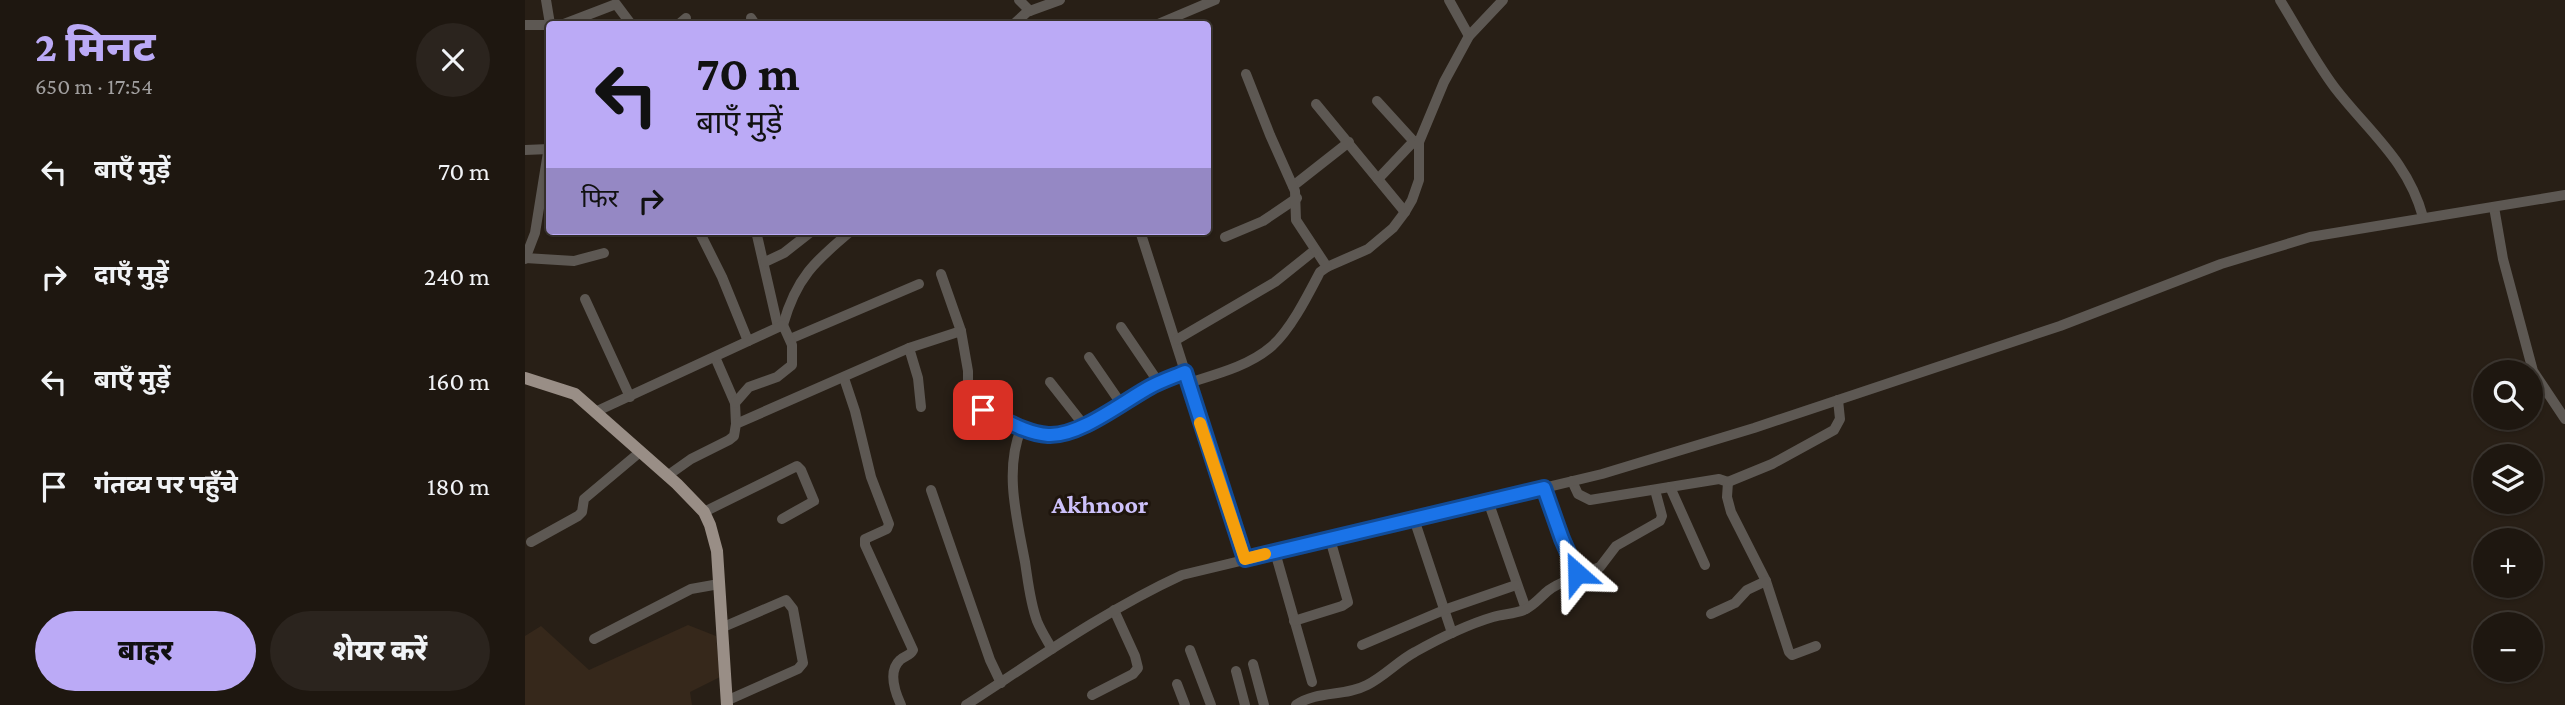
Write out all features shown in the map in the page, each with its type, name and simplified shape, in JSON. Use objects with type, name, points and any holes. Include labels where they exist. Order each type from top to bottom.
[{"type":"main road","points":[[525,378],[575,394],[704,512],[714,538],[727,703]]},
{"type":"street","points":[[1019,0],[1030,11]]},
{"type":"street","points":[[1018,21],[1030,11],[1060,0]]},
{"type":"street","points":[[1165,21],[1215,0]]},
{"type":"street","points":[[1448,0],[1469,36]]},
{"type":"street","points":[[1378,179],[1416,143],[1469,36],[1503,0]]},
{"type":"street","points":[[2280,0],[2316,62],[2399,162],[2417,196],[2423,217]]},
{"type":"street","points":[[547,1],[550,21]]},
{"type":"street","points":[[572,21],[616,4],[629,21]]},
{"type":"street","points":[[525,25],[546,25]]},
{"type":"street","points":[[1246,74],[1293,186],[1297,198],[1296,220],[1327,267]]},
{"type":"street","points":[[1189,387],[1251,360],[1270,348],[1282,335],[1320,272],[1368,249],[1393,228],[1405,212],[1419,180],[1416,143],[1377,101]]},
{"type":"street","points":[[1316,104],[1405,212]]},
{"type":"street","points":[[1293,186],[1349,142]]},
{"type":"street","points":[[525,150],[546,148]]},
{"type":"street","points":[[546,166],[535,233],[525,259],[574,261],[604,253]]},
{"type":"street","points":[[966,705],[1114,610],[1182,575],[1572,481],[1745,431],[2060,326],[2267,249],[2310,237],[2565,195]]},
{"type":"street","points":[[1225,237],[1263,221],[1297,198]]},
{"type":"street","points":[[2494,207],[2503,259],[2533,371],[2565,419]]},
{"type":"street","points":[[701,235],[722,277],[748,341]]},
{"type":"street","points":[[735,403],[749,387],[788,370],[793,358],[790,339],[781,326],[757,235]]},
{"type":"street","points":[[765,262],[784,253],[807,235]]},
{"type":"street","points":[[595,412],[781,326],[807,271],[847,235]]},
{"type":"street","points":[[1141,235],[1245,559]]},
{"type":"street","points":[[1176,340],[1275,282],[1315,250]]},
{"type":"street","points":[[941,274],[961,331],[968,371],[968,399],[974,406],[1019,433],[1052,435],[1083,424],[1185,372]]},
{"type":"street","points":[[790,339],[919,284]]},
{"type":"street","points":[[585,299],[630,397]]},
{"type":"street","points":[[1121,327],[1159,383]]},
{"type":"street","points":[[736,424],[909,348],[961,331]]},
{"type":"street","points":[[909,348],[918,379],[921,407]]},
{"type":"street","points":[[671,479],[691,458],[734,436],[735,403],[716,357]]},
{"type":"street","points":[[1089,357],[1122,405]]},
{"type":"street","points":[[844,377],[855,411],[865,459],[889,526],[865,539],[865,545],[913,650],[912,654],[900,660],[895,668],[893,680],[901,705]]},
{"type":"street","points":[[1050,382],[1083,424]]},
{"type":"street","points":[[1572,481],[1578,494],[1590,500],[1719,479],[1728,482],[1772,464],[1834,430],[1840,419],[1838,400]]},
{"type":"street","points":[[1019,433],[1014,479],[1017,524],[1034,611],[1052,649]]},
{"type":"street","points":[[531,542],[578,516],[582,512],[584,499],[640,452]]},
{"type":"street","points":[[704,512],[797,466],[814,501],[782,519]]},
{"type":"street","points":[[1728,482],[1727,497],[1731,512],[1766,581],[1774,612],[1791,654],[1816,646]]},
{"type":"street","points":[[1670,487],[1705,565]]},
{"type":"street","points":[[1544,488],[1577,576]]},
{"type":"street","points":[[931,490],[990,660],[1001,682]]},
{"type":"street","points":[[1296,705],[1312,696],[1341,694],[1365,686],[1413,653],[1452,633],[1496,616],[1526,609],[1551,589],[1600,567],[1616,545],[1660,521],[1662,516],[1655,490]]},
{"type":"street","points":[[1488,501],[1526,609]]},
{"type":"street","points":[[1415,519],[1452,633]]},
{"type":"street","points":[[1294,621],[1348,602],[1330,539]]},
{"type":"street","points":[[1275,552],[1312,682]]},
{"type":"street","points":[[1711,614],[1735,603],[1747,590],[1766,581]]},
{"type":"street","points":[[594,639],[684,592],[696,587],[719,584]]},
{"type":"street","points":[[1361,645],[1444,610],[1516,585]]},
{"type":"street","points":[[721,628],[789,601],[793,609],[803,663],[798,669],[727,703]]},
{"type":"street","points":[[1092,695],[1138,671],[1135,656],[1114,610]]},
{"type":"street","points":[[1189,650],[1211,705]]},
{"type":"street","points":[[1253,664],[1264,705]]},
{"type":"street","points":[[1236,671],[1245,705]]},
{"type":"street","points":[[1177,684],[1185,705]]},
{"type":"shaded area","points":[[688,625],[716,636],[720,677],[690,692],[692,705],[525,705],[525,636],[541,626],[589,670]]},
{"type":"slow traffic","points":[[1200,423],[1245,559],[1265,554]]},
{"type":"district","name":"Akhnoor","points":[[1100,504]]},
{"type":"route","points":[[983,410],[1021,429],[1059,434],[1113,411],[1150,387],[1185,372],[1245,559],[1544,488],[1577,573]]}]
